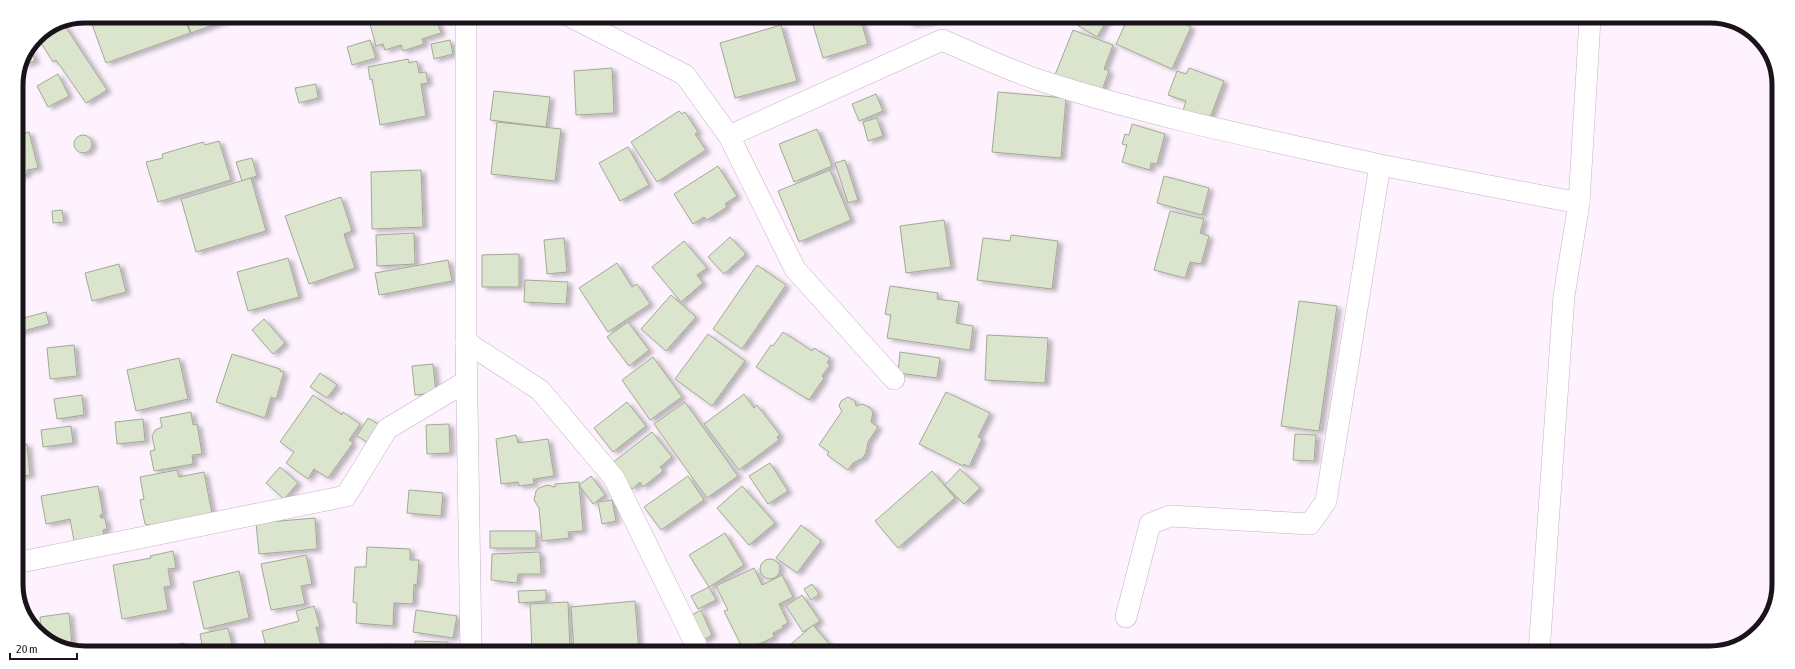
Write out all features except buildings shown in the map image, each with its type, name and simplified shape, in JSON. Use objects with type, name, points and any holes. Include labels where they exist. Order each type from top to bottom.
[{"type":"street","points":[[466,23],[466,342],[471,646]]},
{"type":"street","points":[[583,23],[685,75],[729,136],[795,269],[894,379]]},
{"type":"street","points":[[1539,646],[1564,296],[1579,203],[1590,23]]},
{"type":"street","points":[[729,136],[942,40],[1041,81],[1231,133],[1380,165],[1579,203]]},
{"type":"street","points":[[1126,617],[1150,524],[1170,516],[1310,524],[1326,501],[1380,165]]},
{"type":"street","points":[[466,342],[540,390],[614,478],[697,646]]},
{"type":"street","points":[[23,562],[346,496],[387,429],[467,381]]}]
